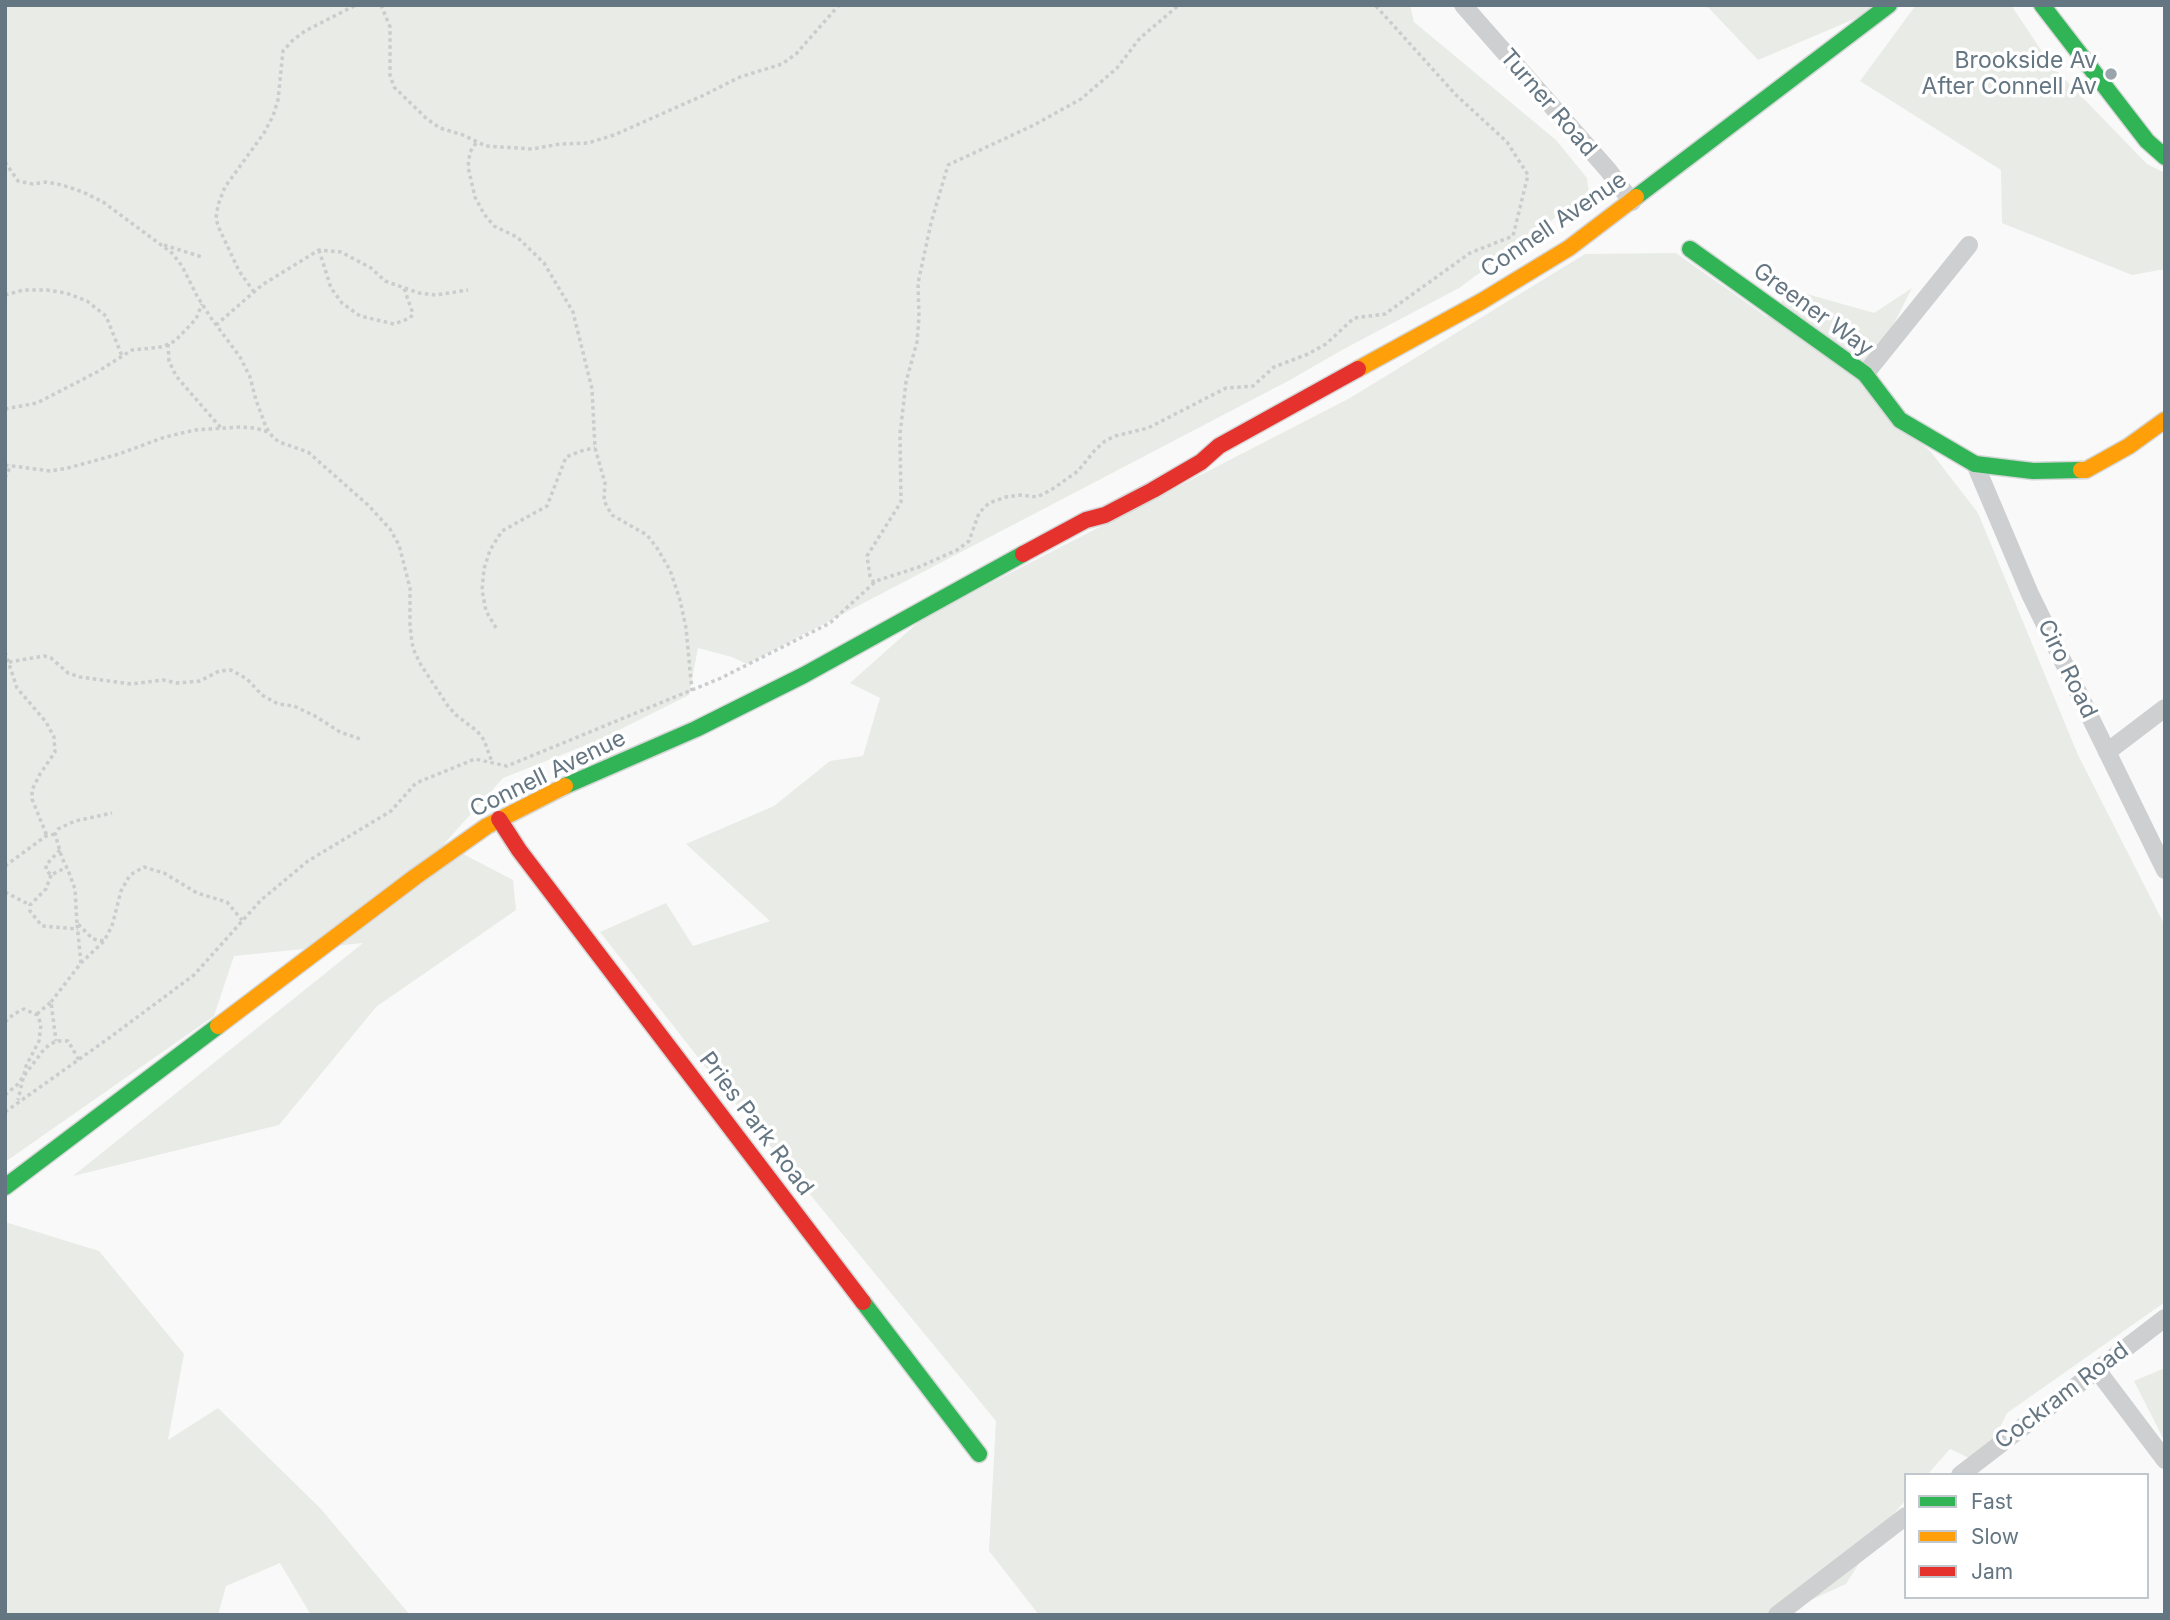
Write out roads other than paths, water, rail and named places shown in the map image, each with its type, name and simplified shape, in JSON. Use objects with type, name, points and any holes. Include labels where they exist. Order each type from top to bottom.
[{"type":"street","name":"Turner Road","points":[[1463,5],[1608,170],[1632,202]]},
{"type":"street","name":"Connell Avenue","points":[[5,1187],[415,877],[499,819],[545,795],[742,707],[1086,520],[1097,508],[1157,473],[1200,450],[1219,446],[1506,287],[1569,248],[1632,202],[1889,5]]},
{"type":"street","points":[[2042,5],[2147,141],[2165,157]]},
{"type":"street","points":[[1865,374],[1969,245]]},
{"type":"street","name":"Greener Way","points":[[1690,248],[1865,374],[1900,420],[1975,464],[2033,471],[2086,471],[2129,446],[2165,419]]},
{"type":"street","name":"Ciro Road","points":[[1975,464],[2030,594],[2165,870]]},
{"type":"street","points":[[2107,752],[2165,708]]},
{"type":"street","name":"Pries Park Road","points":[[499,819],[519,850],[979,1454]]},
{"type":"street","name":"Cockram Road","points":[[1963,1473],[2165,1318]]},
{"type":"street","points":[[2097,1370],[2165,1460]]},
{"type":"street","points":[[1777,1615],[1904,1518]]},
{"type":"place","name":"Brookside Av After Connell Av","points":[[2111,74]]}]
